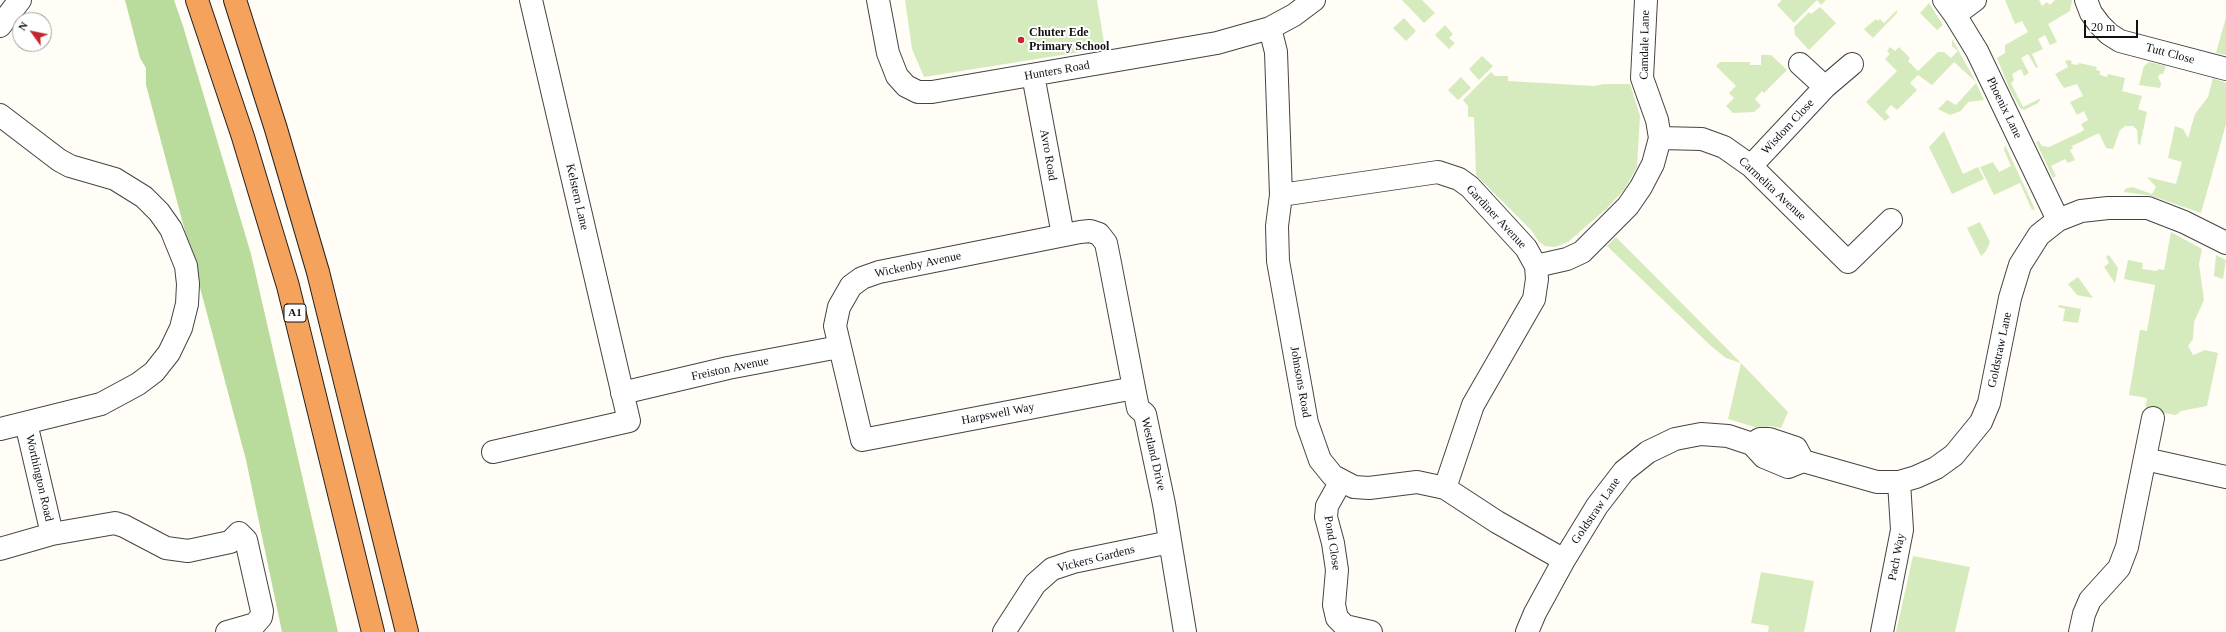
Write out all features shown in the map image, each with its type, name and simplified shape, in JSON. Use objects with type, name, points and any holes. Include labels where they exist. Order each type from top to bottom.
[{"type":"highway","name":"A1","points":[[197,0],[243,137],[288,286],[372,629]]},
{"type":"highway","points":[[235,0],[276,129],[318,272],[407,632]]},
{"type":"street","points":[[0,26],[20,0]]},
{"type":"street","name":"Kelstern Lane","points":[[492,452],[629,421],[531,0]]},
{"type":"street","name":"Hunters Road","points":[[878,0],[888,53],[897,76],[906,86],[918,92],[932,92],[1217,43],[1270,28],[1314,0]]},
{"type":"street","name":"Camdale Lane","points":[[1536,266],[1568,259],[1582,252],[1623,212],[1641,187],[1653,164],[1660,138],[1657,120],[1642,78],[1646,0]]},
{"type":"street","points":[[1950,7],[1975,0]]},
{"type":"street","name":"Tutt Close","points":[[2086,0],[2100,25],[2109,34],[2120,41],[2226,69]]},
{"type":"street","name":"Phoenix Lane","points":[[1950,7],[1977,51],[2058,220]]},
{"type":"street","name":"Johnsons Road","points":[[1270,28],[1276,52],[1281,195],[1277,226],[1278,261],[1307,423],[1320,460],[1330,473],[1341,481],[1354,487],[1369,488],[1417,482],[1445,488],[1497,522],[1564,560]]},
{"type":"street","points":[[1800,64],[1825,87]]},
{"type":"street","name":"Wisdom Close","points":[[1751,166],[1825,87],[1852,64]]},
{"type":"street","name":"Avro Road","points":[[1033,75],[1063,235]]},
{"type":"street","name":"Worthington Road","points":[[0,429],[101,404],[138,384],[154,372],[169,353],[180,332],[187,304],[188,284],[186,266],[171,229],[159,212],[144,198],[115,179],[70,166],[1,123]]},
{"type":"street","name":"Carmelita Avenue","points":[[1660,138],[1702,138],[1713,141],[1724,147],[1751,166],[1848,262],[1891,220]]},
{"type":"street","name":"Gardiner Avenue","points":[[1281,195],[1438,172],[1459,179],[1470,187],[1516,235],[1526,248],[1536,266],[1537,279],[1534,299],[1522,322],[1485,382],[1473,406],[1445,488]]},
{"type":"street","name":"Goldstraw Lane","points":[[1527,632],[1535,612],[1564,560],[1597,506],[1624,471],[1648,452],[1675,439],[1701,434],[1728,436],[1752,444],[1764,456],[1774,462],[1788,466],[1803,461],[1877,482],[1899,482],[1916,477],[1954,455],[1981,422],[1989,404],[2010,298],[2020,265],[2039,235],[2058,220],[2081,211],[2122,207],[2148,208],[2184,222],[2226,243]]},
{"type":"street","name":"Wickenby Avenue","points":[[862,440],[838,347],[835,326],[839,307],[851,286],[862,278],[879,272],[1063,235],[1090,231],[1099,234]]},
{"type":"street","name":"Westland Drive","points":[[1099,234],[1106,243],[1138,408],[1145,414],[1186,632]]},
{"type":"street","name":"Freiston Avenue","points":[[622,393],[728,368],[838,347]]},
{"type":"street","name":"Harpswell Way","points":[[862,440],[1134,388]]},
{"type":"street","points":[[2080,632],[2084,614],[2090,600],[2119,568],[2127,547],[2153,418]]},
{"type":"street","name":"Worthington Road","points":[[26,423],[52,534]]},
{"type":"street","points":[[2145,459],[2226,477]]},
{"type":"street","name":"Pond Close","points":[[1341,481],[1326,506],[1326,518],[1333,543],[1337,570],[1334,605],[1337,618],[1345,626],[1371,632]]},
{"type":"street","name":"Pach Way","points":[[1882,632],[1902,530],[1899,482]]},
{"type":"street","name":"Worthington Road","points":[[0,549],[52,534],[115,523],[124,526],[166,548],[188,551],[230,542],[239,533],[246,540],[262,611],[261,616],[255,624],[227,632]]},
{"type":"street","name":"Vickers Gardens","points":[[1004,632],[1035,584],[1052,569],[1068,563],[1170,542]]},
{"type":"green space","points":[[125,0],[174,0],[183,26],[251,254],[338,632],[282,632],[246,460],[146,85],[146,68],[140,58]]},
{"type":"green space","name":"Chuter Ede Primary School","points":[[905,0],[1097,0],[1105,48],[924,77],[912,49]]},
{"type":"green space","points":[[1402,0],[1422,0],[1435,13],[1424,23]]},
{"type":"green space","points":[[1782,0],[1817,0],[1794,23],[1777,5]]},
{"type":"green space","points":[[1817,0],[1826,0],[1821,5]]},
{"type":"green space","points":[[2005,0],[2039,0],[2042,6],[2047,2],[2050,5],[2055,0],[2072,0],[2070,11],[2048,24],[2057,42],[2050,45],[2045,35],[2038,39],[2043,49],[2032,54],[2038,67],[2036,68],[2028,54],[2021,58],[2029,73],[2024,76],[2021,69],[2012,74],[2014,80],[2011,83],[2023,107],[2041,98],[2038,103],[2024,110],[2020,108],[2009,88],[1997,58],[2005,53],[2005,45],[2028,32],[2022,21],[2015,24]]},
{"type":"green space","points":[[1929,3],[1943,25],[1937,30],[1920,13]]},
{"type":"green space","points":[[1820,7],[1836,23],[1809,50],[1795,35],[1794,27],[1809,12],[1811,14]]},
{"type":"green space","points":[[1897,10],[1897,13],[1873,38],[1864,29],[1876,19],[1878,21],[1880,19],[1884,23]]},
{"type":"green space","points":[[2226,17],[2226,55],[2216,53]]},
{"type":"green space","points":[[1404,18],[1416,31],[1406,41],[1393,28]]},
{"type":"green space","points":[[1445,25],[1453,34],[1449,38],[1455,43],[1449,49],[1435,35]]},
{"type":"green space","points":[[1952,39],[1976,82],[1954,62],[1932,85],[1918,75],[1910,83],[1917,90],[1897,110],[1891,105],[1885,112],[1890,117],[1885,121],[1866,102],[1897,71],[1885,59],[1890,54],[1887,51],[1890,47],[1895,51],[1899,47],[1910,58],[1908,61],[1918,71],[1938,52],[1944,52],[1951,58],[1958,51],[1952,46]]},
{"type":"green space","points":[[1761,55],[1771,55],[1787,70],[1764,93],[1762,91],[1755,99],[1761,106],[1754,112],[1733,113],[1726,106],[1734,98],[1729,93],[1736,86],[1716,66],[1720,62],[1750,62],[1750,65],[1761,65]]},
{"type":"green space","points":[[1482,56],[1493,66],[1479,80],[1469,69]]},
{"type":"green space","points":[[2065,61],[2072,61],[2071,64],[2078,65],[2079,63],[2097,67],[2096,70],[2100,71],[2100,75],[2107,77],[2108,74],[2125,78],[2122,91],[2142,96],[2138,109],[2147,112],[2140,145],[2138,144],[2137,130],[2133,126],[2125,126],[2120,130],[2113,149],[2106,148],[2099,133],[2072,146],[2073,148],[2070,150],[2075,160],[2068,163],[2065,159],[2051,166],[2056,176],[2053,178],[2036,142],[2039,141],[2042,146],[2049,147],[2084,130],[2081,124],[2088,120],[2084,111],[2077,115],[2070,102],[2083,96],[2077,84],[2064,88],[2055,74],[2068,67]]},
{"type":"green space","points":[[2149,62],[2166,66],[2163,74],[2160,74],[2158,77],[2161,83],[2160,88],[2139,85],[2144,66]]},
{"type":"green space","points":[[1491,72],[1495,76],[1508,76],[1508,81],[1594,86],[1604,84],[1630,84],[1640,116],[1637,167],[1624,190],[1606,209],[1568,242],[1555,247],[1545,246],[1539,242],[1531,230],[1476,175],[1474,117],[1468,117],[1468,106],[1463,100]]},
{"type":"green space","points":[[1461,77],[1471,88],[1458,100],[1448,90]]},
{"type":"green space","points":[[2213,78],[2226,83],[2226,124],[2201,213],[2152,196],[2124,192],[2125,189],[2132,187],[2152,194],[2156,187],[2147,177],[2176,184],[2182,162],[2168,158],[2175,126],[2183,129],[2188,138],[2195,114],[2208,97]]},
{"type":"green space","points":[[1976,83],[1984,100],[1968,102],[1961,111],[1950,115],[1938,109],[1947,100],[1956,105]]},
{"type":"green space","points":[[1944,131],[1963,174],[1978,167],[1984,179],[1952,194],[1929,147]]},
{"type":"green space","points":[[2005,145],[2035,209],[2032,210],[2020,183],[1994,195],[1980,167],[1993,162],[1999,172],[2011,166],[2004,150]]},
{"type":"green space","points":[[1980,222],[1990,242],[1986,251],[1981,256],[1967,228]]},
{"type":"green space","points":[[2171,232],[2202,249],[2199,264],[2204,300],[2194,322],[2193,339],[2188,346],[2193,355],[2205,350],[2218,353],[2207,406],[2181,411],[2176,415],[2145,410],[2147,398],[2129,395],[2140,330],[2147,331],[2155,285],[2124,279],[2128,260],[2143,263],[2142,269],[2157,271],[2158,269],[2164,270]]},
{"type":"green space","points":[[1616,237],[1741,363],[1726,358],[1711,346],[1607,246]]},
{"type":"green space","points":[[2109,255],[2118,268],[2115,283],[2104,267],[2109,263],[2106,257]]},
{"type":"green space","points":[[2216,255],[2226,260],[2223,279],[2214,276]]},
{"type":"green space","points":[[2078,277],[2093,298],[2077,295],[2068,284]]},
{"type":"green space","points":[[2059,305],[2081,309],[2078,323],[2063,321],[2065,309],[2058,307]]},
{"type":"green space","points":[[1741,363],[1788,412],[1781,428],[1772,426],[1758,428],[1728,419]]},
{"type":"green space","points":[[1913,556],[1970,567],[1955,632],[1896,632]]},
{"type":"green space","points":[[1761,572],[1814,581],[1804,632],[1768,632],[1769,626],[1751,623]]},
{"type":"place","name":"Chuter Ede Primary School","points":[[1021,40]]}]
